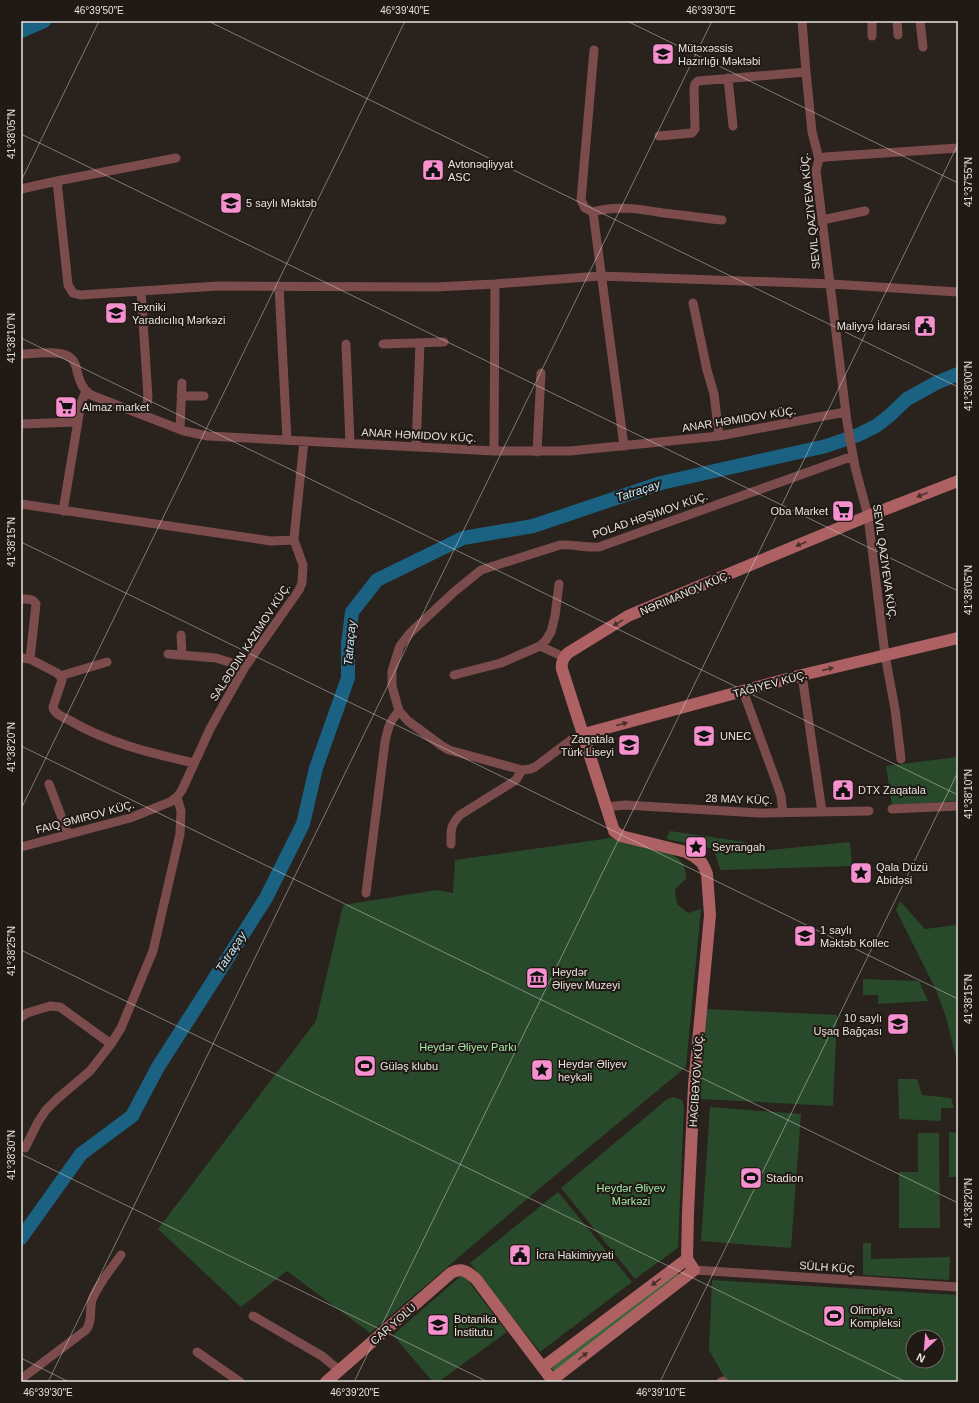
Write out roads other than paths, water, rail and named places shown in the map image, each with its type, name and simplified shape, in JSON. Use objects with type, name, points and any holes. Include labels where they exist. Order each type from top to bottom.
[{"type":"street","points":[[802,21],[812,132],[819,159],[816,170],[831,284],[845,412],[852,453],[868,516],[885,655],[896,716],[901,759]]},
{"type":"street","points":[[872,21],[872,36]]},
{"type":"street","points":[[897,21],[898,35]]},
{"type":"street","points":[[920,21],[923,47]]},
{"type":"street","points":[[594,50],[581,200],[585,208],[593,212],[602,209],[631,209],[722,220]]},
{"type":"street","points":[[659,136],[692,133],[695,129],[694,88],[695,84],[698,82],[728,78],[806,72]]},
{"type":"street","points":[[728,78],[733,126]]},
{"type":"street","points":[[819,159],[825,157],[958,148]]},
{"type":"street","points":[[21,189],[176,158]]},
{"type":"street","points":[[57,181],[68,285],[73,293],[80,295],[218,286],[436,287],[600,276],[831,284],[958,292]]},
{"type":"street","points":[[822,220],[865,211]]},
{"type":"street","points":[[593,212],[600,276],[624,446]]},
{"type":"street","points":[[494,452],[495,284]]},
{"type":"street","points":[[279,286],[287,440]]},
{"type":"street","points":[[141,291],[148,397],[145,416]]},
{"type":"street","points":[[693,303],[707,370],[714,394],[719,436]]},
{"type":"street","points":[[383,344],[444,342]]},
{"type":"street","points":[[416,447],[420,343]]},
{"type":"street","points":[[346,344],[350,443]]},
{"type":"street","points":[[21,354],[63,354],[69,356],[73,360],[80,382],[86,391],[80,403],[63,510]]},
{"type":"street","points":[[537,452],[541,373]]},
{"type":"street","points":[[180,429],[182,383]]},
{"type":"street","name":"ANAR HƏMIDOV KÜÇ.","points":[[86,391],[91,395],[197,435],[494,452],[570,451],[719,436],[845,412]]},
{"type":"street","points":[[181,396],[204,396]]},
{"type":"street","points":[[21,424],[77,422]]},
{"type":"street","points":[[25,1148],[46,1110],[90,1071],[111,1044],[121,1028],[153,951],[180,834],[181,811],[177,797],[182,790],[210,728],[245,667],[293,599],[302,583],[303,565],[294,540],[294,528],[304,441]]},
{"type":"street","name":"POLAD HƏŞIMOV KÜÇ.","points":[[522,770],[457,753],[442,746],[408,721],[400,711],[392,679],[400,646],[410,634],[454,592],[480,570],[560,545],[588,548],[599,547],[852,453]]},
{"type":"street","name":"NƏRIMANOV KÜÇ.","points":[[564,657],[628,616],[868,516],[958,481]]},
{"type":"street","points":[[21,504],[270,541],[294,540]]},
{"type":"street","points":[[454,675],[502,663],[540,646],[551,632],[556,616],[559,584]]},
{"type":"street","points":[[21,599],[30,599],[36,604],[26,658],[60,676],[108,662]]},
{"type":"street","points":[[181,635],[182,654]]},
{"type":"street","points":[[451,844],[451,829],[453,822],[460,815],[516,780],[522,770],[536,767],[571,740],[584,734],[802,675],[958,638]]},
{"type":"street","points":[[540,646],[564,657],[562,668],[608,807],[612,826],[617,834],[678,850],[691,855],[702,863],[707,874],[710,915],[694,1085],[688,1213],[687,1259],[694,1270],[553,1381],[543,1368],[687,1259]]},
{"type":"street","points":[[168,654],[216,658],[245,667]]},
{"type":"street","points":[[802,675],[822,812]]},
{"type":"street","points":[[60,676],[62,680],[53,707],[56,713],[104,739],[148,752],[194,763]]},
{"type":"street","points":[[743,692],[781,796],[783,813]]},
{"type":"street","points":[[366,893],[385,742],[388,726],[392,719],[400,711]]},
{"type":"street","points":[[49,784],[68,834]]},
{"type":"street","name":"FAIQ ƏMIROV KÜÇ.","points":[[21,847],[130,818],[170,802],[177,797]]},
{"type":"street","name":"28 MAY KÜÇ.","points":[[608,807],[625,805],[783,813],[869,811]]},
{"type":"street","points":[[892,809],[958,806]]},
{"type":"street","points":[[21,1017],[27,1013],[50,1006],[60,1007],[111,1044]]},
{"type":"street","points":[[21,1379],[86,1330],[91,1324],[90,1315],[92,1302],[97,1290],[121,1255]]},
{"type":"street","name":"CAR YOLU","points":[[326,1382],[456,1270],[462,1270],[469,1273],[476,1279],[543,1368]]},
{"type":"street","name":"SÜLH KÜÇ","points":[[694,1270],[958,1287]]},
{"type":"street","points":[[253,1316],[322,1356],[340,1371]]},
{"type":"street","points":[[197,1352],[240,1382]]},
{"type":"waterway","points":[[21,31],[44,21]]},
{"type":"waterway","name":"Tatraçay","points":[[21,1238],[81,1154],[132,1116],[158,1067],[266,898],[303,824],[316,768],[348,678],[348,644],[352,612],[377,580],[463,538],[533,526],[661,483],[826,446],[858,435],[876,426],[907,399],[936,383],[958,374]]},
{"type":"place","name":"Mütəxəssis Hazırlığı Məktəbi","points":[[663,54]]},
{"type":"place","name":"Avtonəqliyyat ASC","points":[[433,170]]},
{"type":"place","name":"5 saylı Məktəb","points":[[231,203]]},
{"type":"place","name":"Texniki Yaradıcılıq Mərkəzi","points":[[116,313]]},
{"type":"place","name":"Maliyyə İdarəsi","points":[[925,326]]},
{"type":"place","name":"Almaz market","points":[[66,407]]},
{"type":"place","name":"Oba Market","points":[[843,511]]},
{"type":"place","name":"UNEC","points":[[704,736]]},
{"type":"place","name":"Zaqatala Türk Liseyi","points":[[629,745]]},
{"type":"place","name":"DTX Zaqatala","points":[[843,790]]},
{"type":"place","name":"Seyrangah","points":[[696,847]]},
{"type":"place","name":"Qala Düzü Abidəsi","points":[[861,873]]},
{"type":"place","name":"1 saylı Məktəb Kollec","points":[[805,936]]},
{"type":"place","name":"Heydər Əliyev Muzeyi","points":[[537,978]]},
{"type":"place","name":"10 saylı Uşaq Bağçası","points":[[898,1024]]},
{"type":"place","name":"Güləş klubu","points":[[365,1066]]},
{"type":"place","name":"Heydər Əliyev heykəli","points":[[542,1070]]},
{"type":"place","name":"Stadion","points":[[751,1178]]},
{"type":"place","name":"İcra Hakimiyyəti","points":[[520,1255]]},
{"type":"place","name":"Olimpiya Kompleksi","points":[[834,1316]]},
{"type":"place","name":"Botanika İnstitutu","points":[[438,1325]]},
{"type":"park label","name":"Heydər Əliyev Parkı","points":[[468,1047]]},
{"type":"park label","name":"Heydər Əliyev Mərkəzi","points":[[631,1194]]}]
